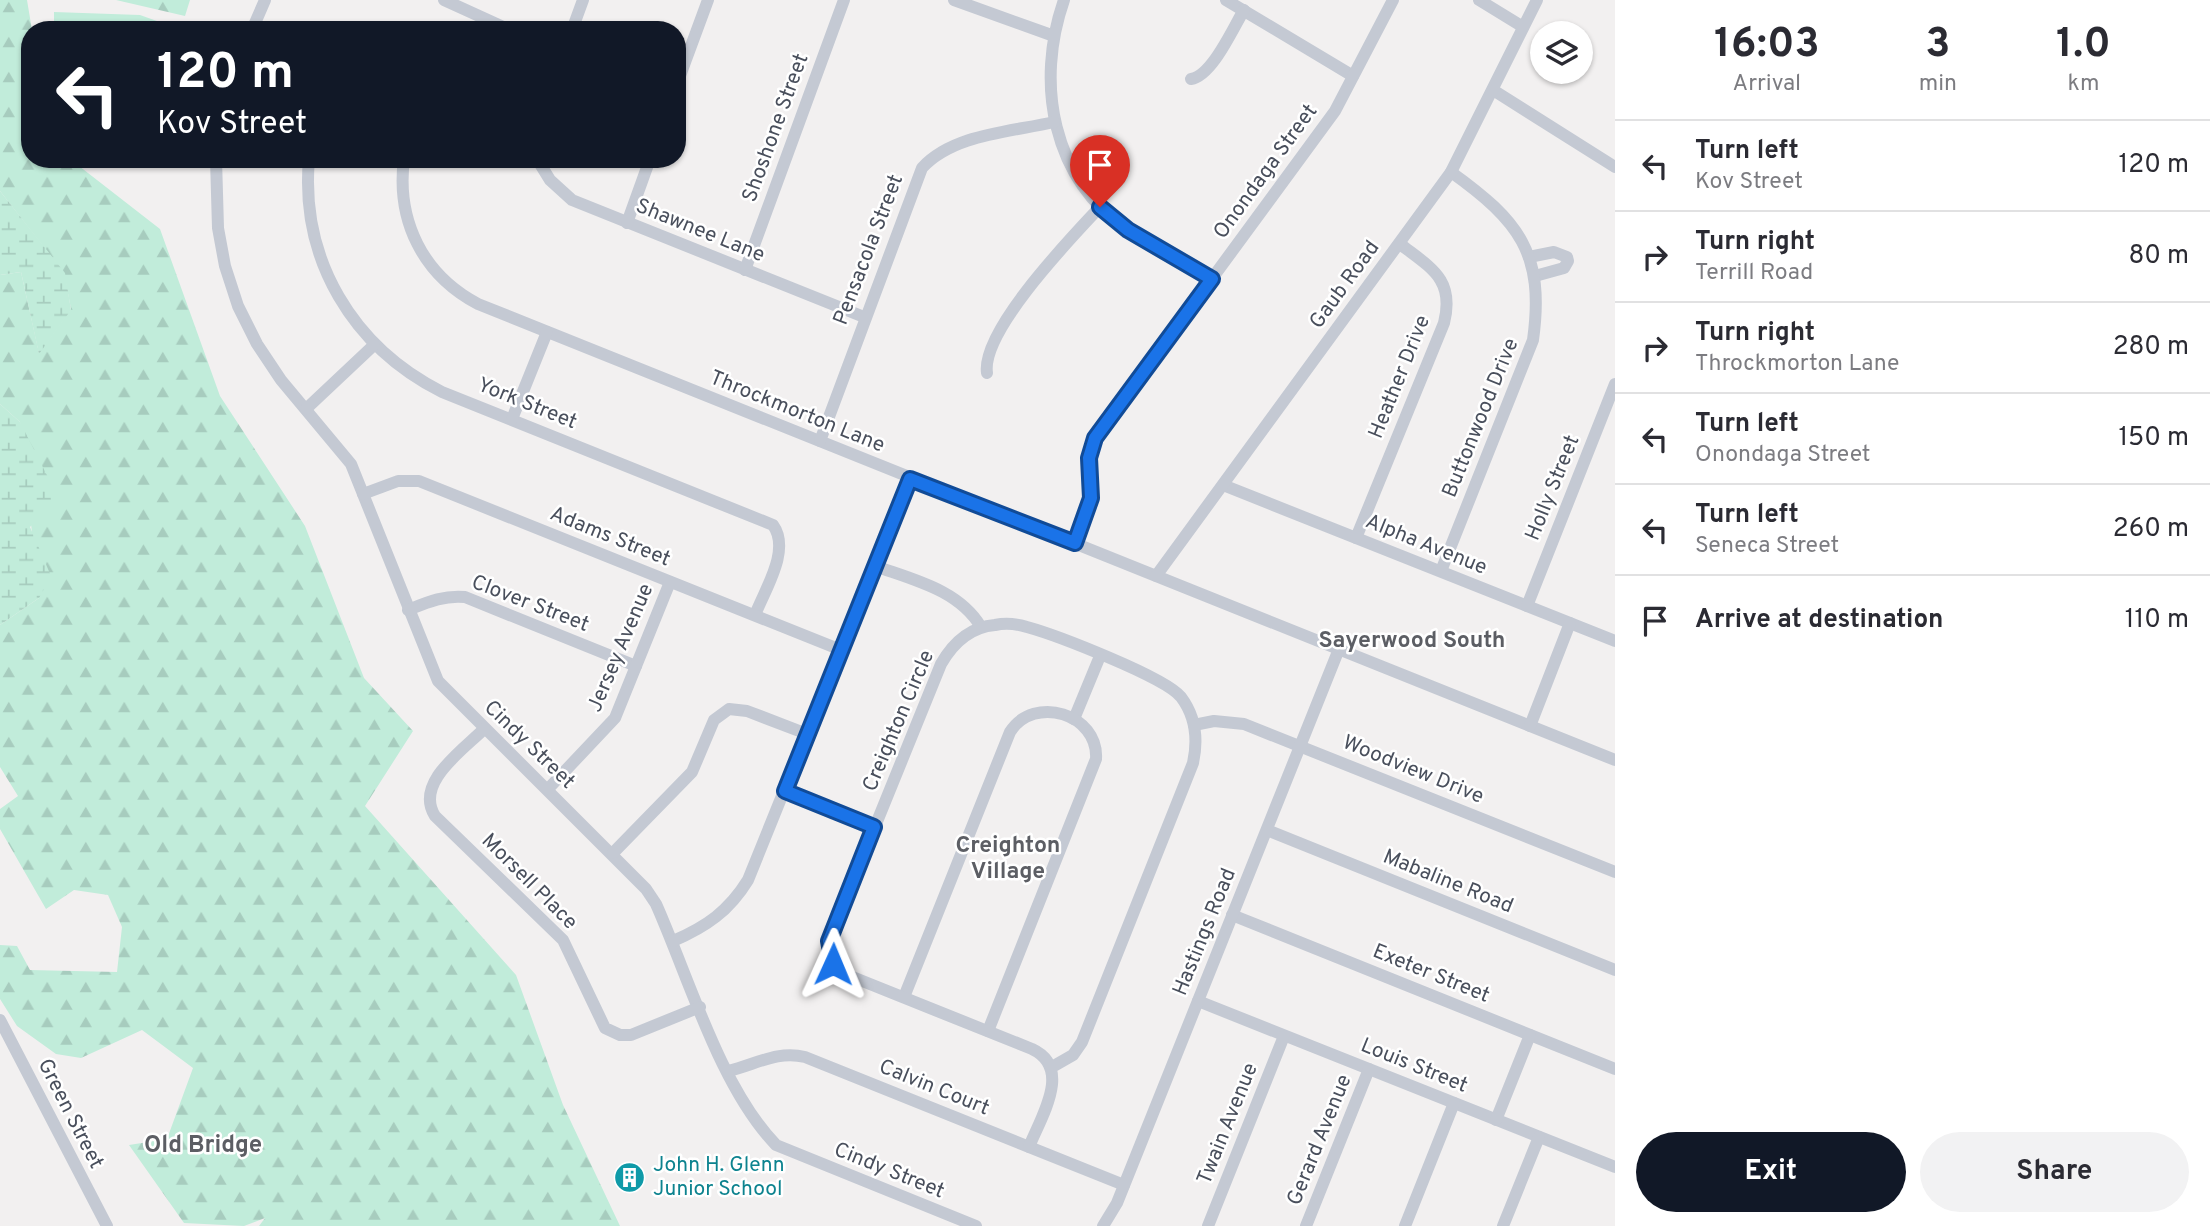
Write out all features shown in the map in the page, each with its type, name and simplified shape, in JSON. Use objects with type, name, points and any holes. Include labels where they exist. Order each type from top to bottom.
[{"type":"street","points":[[256,21],[265,0]]},
{"type":"street","points":[[444,0],[490,21]]},
{"type":"street","points":[[575,21],[583,0]]},
{"type":"street","points":[[686,60],[708,0]]},
{"type":"street","name":"Shoshone Street","points":[[745,270],[844,0]]},
{"type":"street","points":[[954,0],[1054,36]]},
{"type":"street","points":[[1064,0],[1054,36],[1050,79],[1054,122],[1073,169],[1100,207],[1128,230],[1212,279]]},
{"type":"street","points":[[1226,0],[1353,76]]},
{"type":"street","name":"Onondaga Street","points":[[1075,543],[1091,498],[1089,458],[1095,438],[1335,111],[1393,0]]},
{"type":"street","points":[[1479,0],[1522,27]]},
{"type":"street","name":"Gaub Road","points":[[1156,576],[1451,172],[1537,0]]},
{"type":"street","points":[[1191,79],[1207,71],[1244,10]]},
{"type":"street","points":[[1493,90],[1615,167]]},
{"type":"street","name":"Pensacola Street","points":[[820,441],[911,189],[929,160],[959,144],[1054,122]]},
{"type":"street","name":"Cindy Street","points":[[216,168],[218,228],[233,293],[257,344],[306,409],[341,448],[363,494],[438,681],[613,853],[656,904],[728,1072],[754,1122],[776,1145],[976,1226]]},
{"type":"street","name":"York Street","points":[[309,168],[309,207],[324,270],[350,316],[374,345],[428,384],[773,525],[779,534],[780,551],[755,615]]},
{"type":"street","name":"Throckmorton Lane","points":[[403,168],[402,191],[407,219],[418,247],[435,272],[466,297],[910,479],[1615,760]]},
{"type":"street","name":"Shawnee Lane","points":[[543,168],[550,180],[572,200],[864,317]]},
{"type":"street","points":[[627,223],[647,168]]},
{"type":"street","name":"Buttonwood Drive","points":[[1441,571],[1533,340],[1538,306],[1535,276],[1520,237],[1498,209],[1451,172]]},
{"type":"street","points":[[987,373],[986,360],[992,346],[1015,309],[1054,256],[1100,207]]},
{"type":"street","name":"Heather Drive","points":[[1356,538],[1444,323],[1449,303],[1445,286],[1436,272],[1400,244]]},
{"type":"street","points":[[1529,257],[1554,252],[1567,257],[1569,261],[1564,268],[1535,276]]},
{"type":"street","points":[[512,419],[547,332]]},
{"type":"street","points":[[306,409],[374,345]]},
{"type":"street","name":"Holly Street","points":[[1527,606],[1615,384]]},
{"type":"street","points":[[673,941],[709,923],[739,894],[757,862],[910,479]]},
{"type":"street","name":"Adams Street","points":[[363,494],[398,481],[419,481],[841,650]]},
{"type":"street","name":"Alpha Avenue","points":[[1223,485],[1615,641]]},
{"type":"street","points":[[875,566],[960,601],[981,627],[1005,624],[1027,627],[1152,676],[1182,698],[1194,725],[1193,763],[1082,1042],[1073,1055],[1052,1067],[1053,1085],[1029,1147]]},
{"type":"street","name":"Jersey Avenue","points":[[548,789],[615,718],[670,582]]},
{"type":"street","name":"Clover Street","points":[[408,610],[450,596],[465,597],[636,666]]},
{"type":"street","points":[[1530,726],[1570,623]]},
{"type":"street","name":"Creighton Circle","points":[[981,627],[956,643],[941,664],[829,941],[829,951],[840,971],[1038,1051],[1052,1067]]},
{"type":"street","name":"Hastings Road","points":[[1103,1226],[1124,1185],[1339,649]]},
{"type":"street","points":[[1074,719],[1100,656]]},
{"type":"street","points":[[613,853],[692,772],[710,728],[721,713],[747,710],[807,734]]},
{"type":"street","points":[[904,997],[1010,732],[1021,719],[1035,712],[1053,713],[1074,719],[1092,736],[1096,760],[988,1031]]},
{"type":"street","name":"Woodview Drive","points":[[1194,725],[1230,721],[1300,746],[1615,872]]},
{"type":"street","name":"Morsell Place","points":[[484,729],[432,784],[428,800],[435,816],[562,940],[606,1028],[620,1035],[631,1035],[700,1007]]},
{"type":"street","points":[[785,791],[874,827]]},
{"type":"street","name":"Mabaline Road","points":[[1266,830],[1615,970]]},
{"type":"street","name":"Exeter Street","points":[[1232,915],[1615,1069]]},
{"type":"street","name":"Louis Street","points":[[1198,1001],[1615,1167]]},
{"type":"street","name":"Green Street","points":[[0,1020],[107,1226]]},
{"type":"street","points":[[1496,1120],[1530,1035]]},
{"type":"street","name":"Twain Avenue","points":[[1208,1226],[1284,1036]]},
{"type":"street","name":"Calvin Court","points":[[728,1072],[742,1070],[779,1055],[806,1057],[1124,1185]]},
{"type":"street","name":"Gerard Avenue","points":[[1306,1226],[1369,1069]]},
{"type":"street","points":[[1405,1226],[1454,1103]]},
{"type":"street","points":[[1503,1226],[1539,1137]]},
{"type":"green space","points":[[0,0],[27,0],[30,21],[21,21],[21,168],[82,168],[160,229],[220,396],[305,526],[364,678],[413,731],[365,806],[516,975],[563,1105],[620,1226],[259,1226],[265,1218],[244,1226],[184,1223],[129,1145],[167,1139],[193,1068],[142,1030],[81,1058],[56,1054],[17,1026],[0,999],[0,945],[17,946],[30,970],[117,972],[122,927],[108,895],[74,890],[46,909],[0,829],[0,809],[18,796],[0,767],[0,625],[39,598],[20,422],[0,404],[0,275],[21,272],[39,353],[71,309],[64,273],[0,191]]},
{"type":"green space","points":[[116,0],[190,0],[185,16]]},
{"type":"green space","points":[[54,12],[140,15],[157,21],[54,21]]},
{"type":"green space","points":[[0,191],[65,273],[71,310],[39,354],[21,272],[0,275]]},
{"type":"green space","points":[[0,404],[20,422],[59,499],[30,527],[51,576],[39,598],[0,625]]},
{"type":"place","name":"John H. Glenn Junior School","points":[[630,1177]]},
{"type":"district","name":"Sayerwood South","points":[[1412,641]]},
{"type":"district","name":"Creighton Village","points":[[1008,859]]},
{"type":"district","name":"Old Bridge","points":[[203,1146]]},
{"type":"route","points":[[833,964],[829,941],[874,827],[785,791],[910,479],[1075,543],[1091,498],[1089,458],[1095,438],[1212,279],[1191,264],[1128,230],[1100,207]]}]
